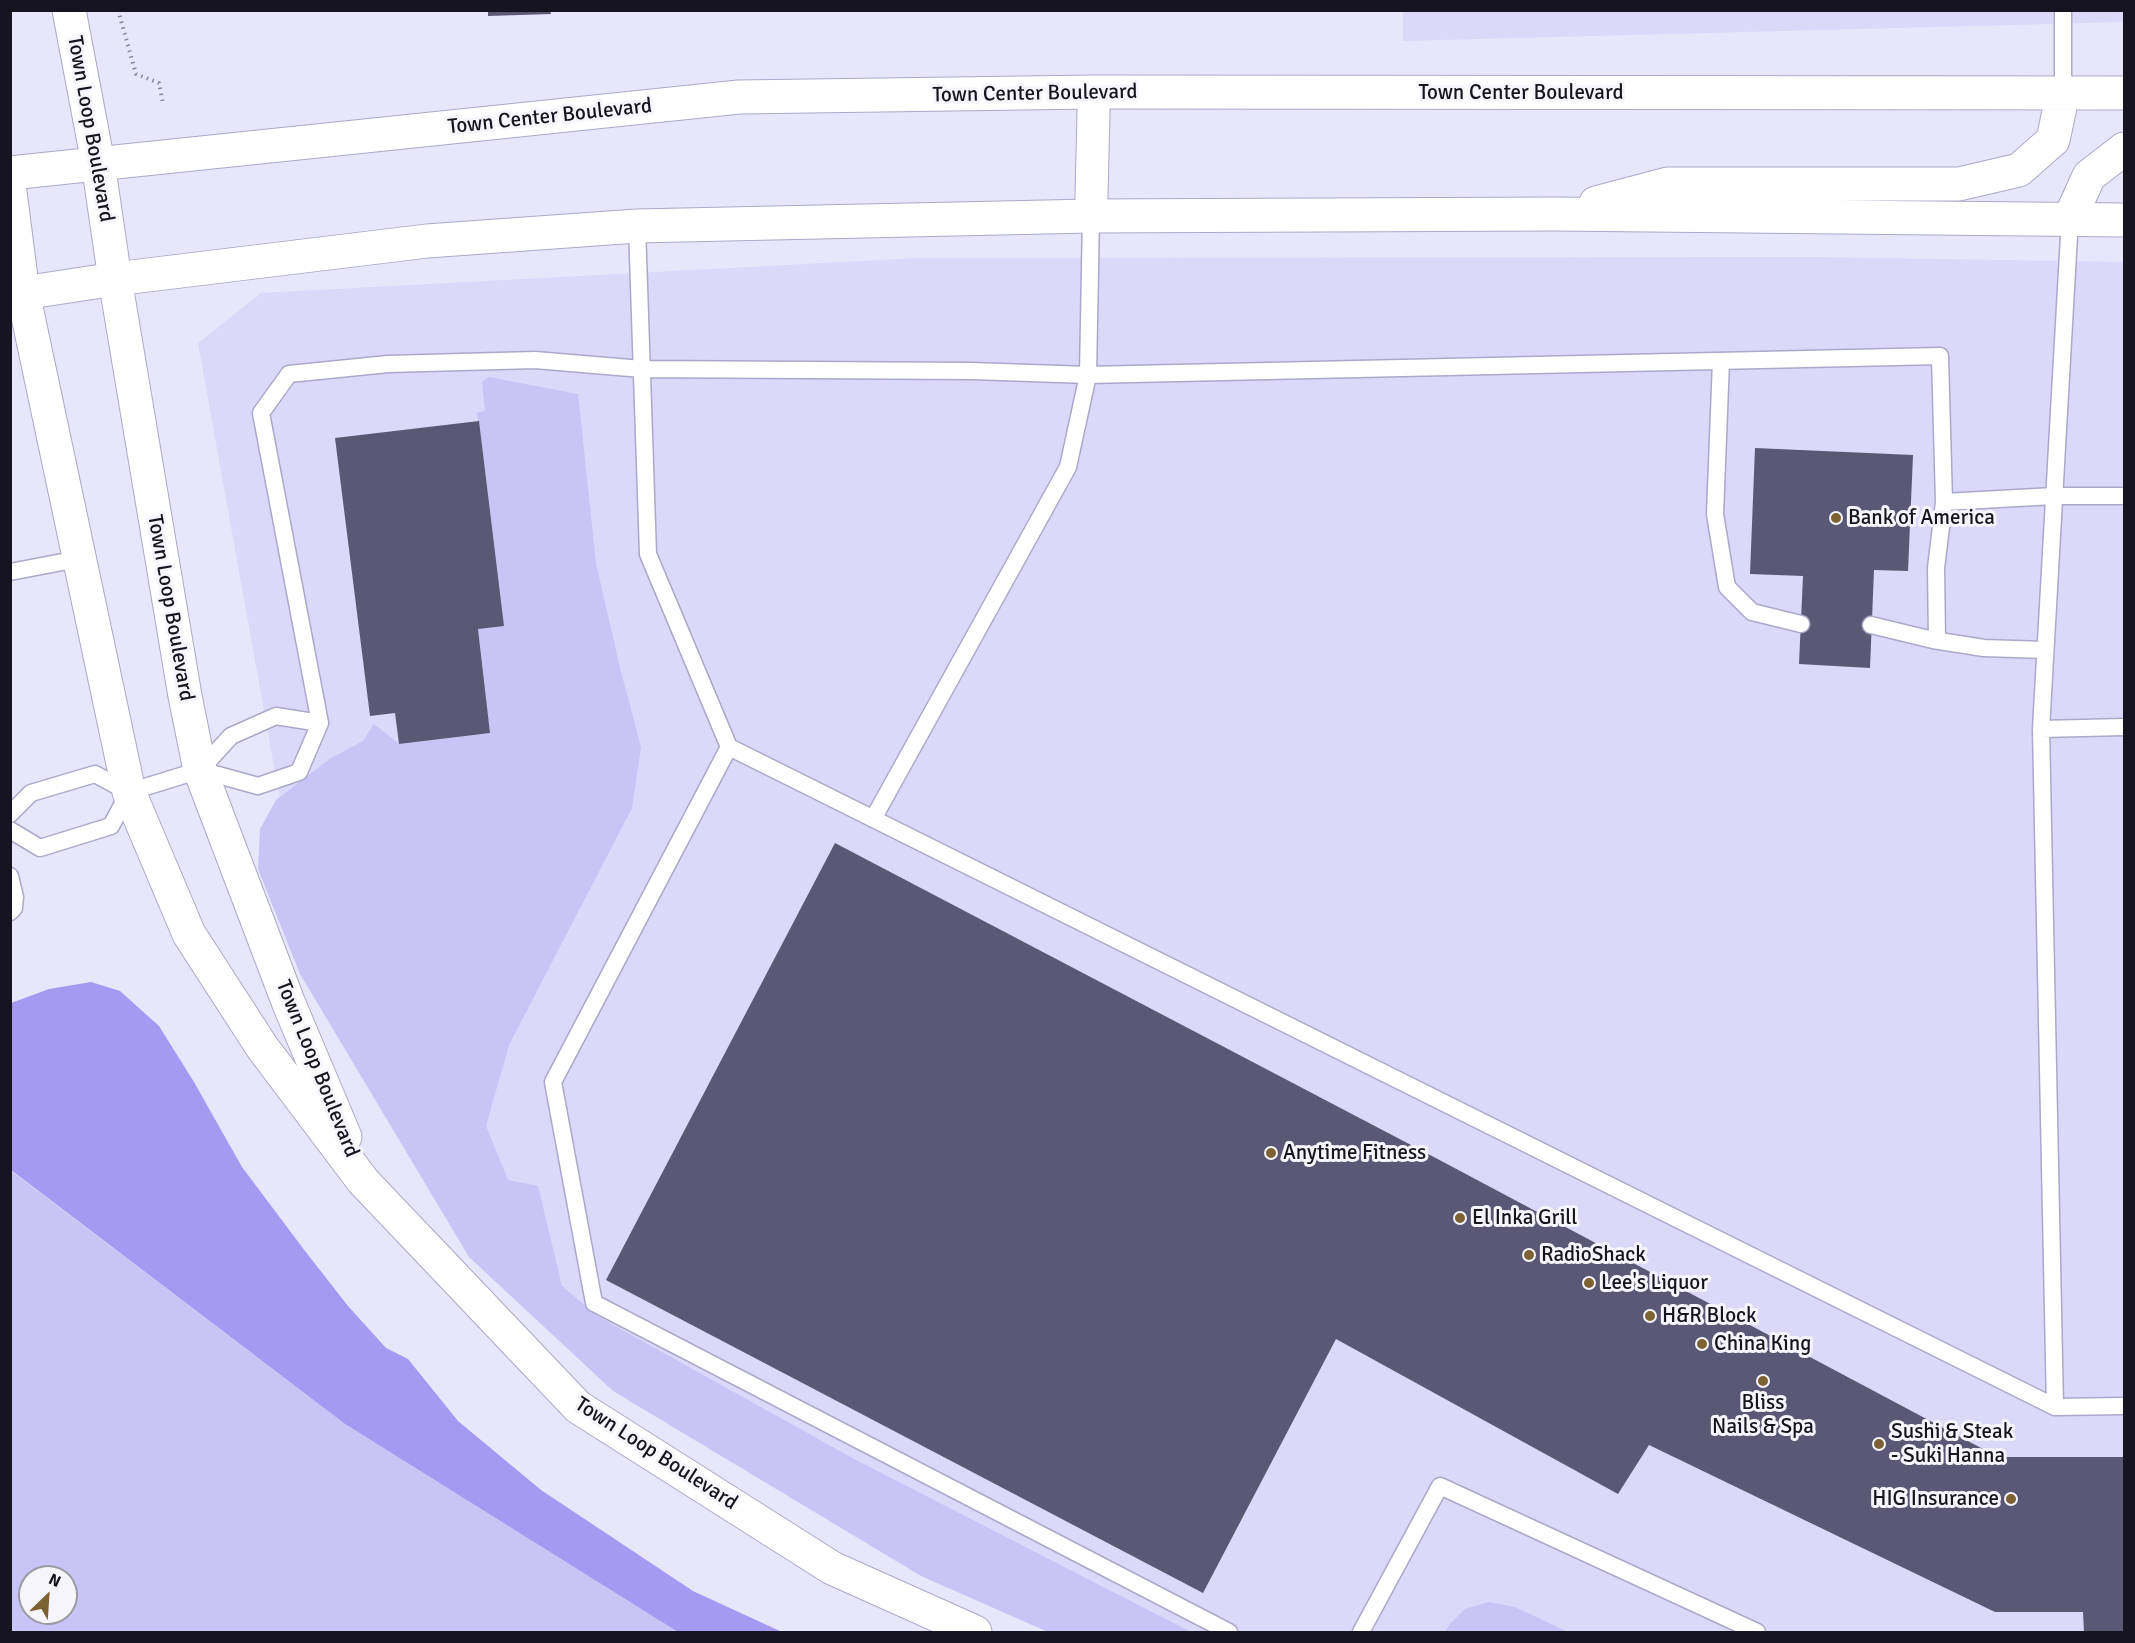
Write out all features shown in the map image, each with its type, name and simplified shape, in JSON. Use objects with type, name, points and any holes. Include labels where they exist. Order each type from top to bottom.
[{"type":"street","name":"Town Loop Boulevard","points":[[69,10],[98,163],[114,279],[185,696],[200,770],[289,1004],[363,1181]]},
{"type":"street","name":"Town Center Boulevard","points":[[10,173],[738,97],[1094,92],[2124,93]]},
{"type":"street","points":[[1091,216],[1094,92]]},
{"type":"street","points":[[1554,214],[1668,184],[1959,184],[2019,170],[2054,140],[2063,93]]},
{"type":"street","points":[[2070,218],[2089,176],[2124,149]]},
{"type":"street","name":"Town Loop Boulevard","points":[[10,192],[17,294],[129,792],[189,934],[262,1047],[363,1181],[578,1407],[832,1568],[975,1632]]},
{"type":"street","points":[[17,294],[114,279],[427,241],[637,226],[1091,216],[1554,214],[2124,220]]},
{"type":"lane","points":[[2063,10],[2063,93]]},
{"type":"lane","points":[[873,819],[1068,467],[1088,375],[1091,216]]},
{"type":"lane","points":[[2055,1407],[2041,729],[2070,218]]},
{"type":"lane","points":[[637,226],[648,554],[729,747],[2055,1407],[2124,1406]]},
{"type":"lane","points":[[200,770],[258,786],[299,772],[320,723],[261,413],[290,374],[388,364],[535,360],[642,369],[972,371],[1088,375],[1940,356],[1944,502],[1936,568],[1937,640]]},
{"type":"lane","points":[[1721,361],[1715,514],[1726,587],[1752,612],[1801,624]]},
{"type":"lane","points":[[1944,502],[2054,496],[2124,496]]},
{"type":"lane","points":[[10,572],[78,558]]},
{"type":"lane","points":[[1871,625],[1984,648],[2045,650]]},
{"type":"lane","points":[[10,830],[40,848],[111,826],[129,792],[200,770],[231,736],[276,716],[320,723]]},
{"type":"lane","points":[[2041,729],[2124,727]]},
{"type":"lane","points":[[729,747],[553,1082],[594,1303],[1228,1632]]},
{"type":"lane","points":[[10,814],[32,793],[95,774],[129,792]]},
{"type":"lane","points":[[10,876],[15,897],[14,908],[10,912]]},
{"type":"lane","points":[[1361,1632],[1440,1486],[1757,1632]]},
{"type":"path","points":[[118,10],[136,74],[159,83],[163,104]]},
{"type":"shaded area","points":[[2124,10],[2124,22],[1403,41],[1403,11]]},
{"type":"shaded area","points":[[1814,257],[2124,262],[2124,1632],[1075,1632],[622,1384],[287,839],[198,343],[261,293],[918,258]]},
{"type":"shaded area","points":[[489,377],[578,394],[596,563],[641,747],[632,808],[509,1045],[486,1126],[508,1180],[538,1186],[562,1286],[599,1317],[856,1460],[1191,1632],[1048,1632],[921,1576],[613,1391],[469,1257],[300,974],[258,869],[260,829],[276,800],[331,758],[363,741],[374,724],[399,744],[490,733],[478,629],[504,626],[477,413],[485,411],[482,382]]},
{"type":"shaded area","points":[[91,982],[120,991],[159,1026],[242,1167],[305,1251],[348,1306],[386,1348],[408,1359],[458,1421],[541,1490],[693,1591],[782,1632],[678,1632],[345,1424],[11,1170],[11,1003],[49,989]]},
{"type":"shaded area","points":[[10,1170],[345,1424],[678,1632],[11,1632]]},
{"type":"shaded area","points":[[1489,1602],[1515,1607],[1568,1632],[1445,1632],[1465,1609]]},
{"type":"building","points":[[488,10],[550,10],[551,14],[488,16]]},
{"type":"building","points":[[479,421],[504,626],[478,629],[490,733],[399,744],[395,713],[370,716],[335,438]]},
{"type":"building","points":[[1755,448],[1913,455],[1908,571],[1874,570],[1870,668],[1799,664],[1803,576],[1750,574]]},
{"type":"building","points":[[835,843],[1432,1156],[1998,1457],[2124,1457],[2124,1632],[2084,1632],[2083,1612],[1995,1612],[1649,1445],[1618,1494],[1336,1339],[1203,1593],[606,1280]]},
{"type":"place","name":"Bank of America","points":[[1836,518]]},
{"type":"place","name":"Anytime Fitness","points":[[1271,1153]]},
{"type":"place","name":"El Inka Grill","points":[[1460,1218]]},
{"type":"place","name":"RadioShack","points":[[1529,1255]]},
{"type":"place","name":"Lee's Liquor","points":[[1589,1283]]},
{"type":"place","name":"H&R Block","points":[[1650,1316]]},
{"type":"place","name":"China King","points":[[1702,1344]]},
{"type":"place","name":"Bliss Nails & Spa","points":[[1763,1381]]},
{"type":"place","name":"Sushi & Steak - Suki Hanna","points":[[1879,1444]]},
{"type":"place","name":"HIG Insurance","points":[[2011,1499]]}]
